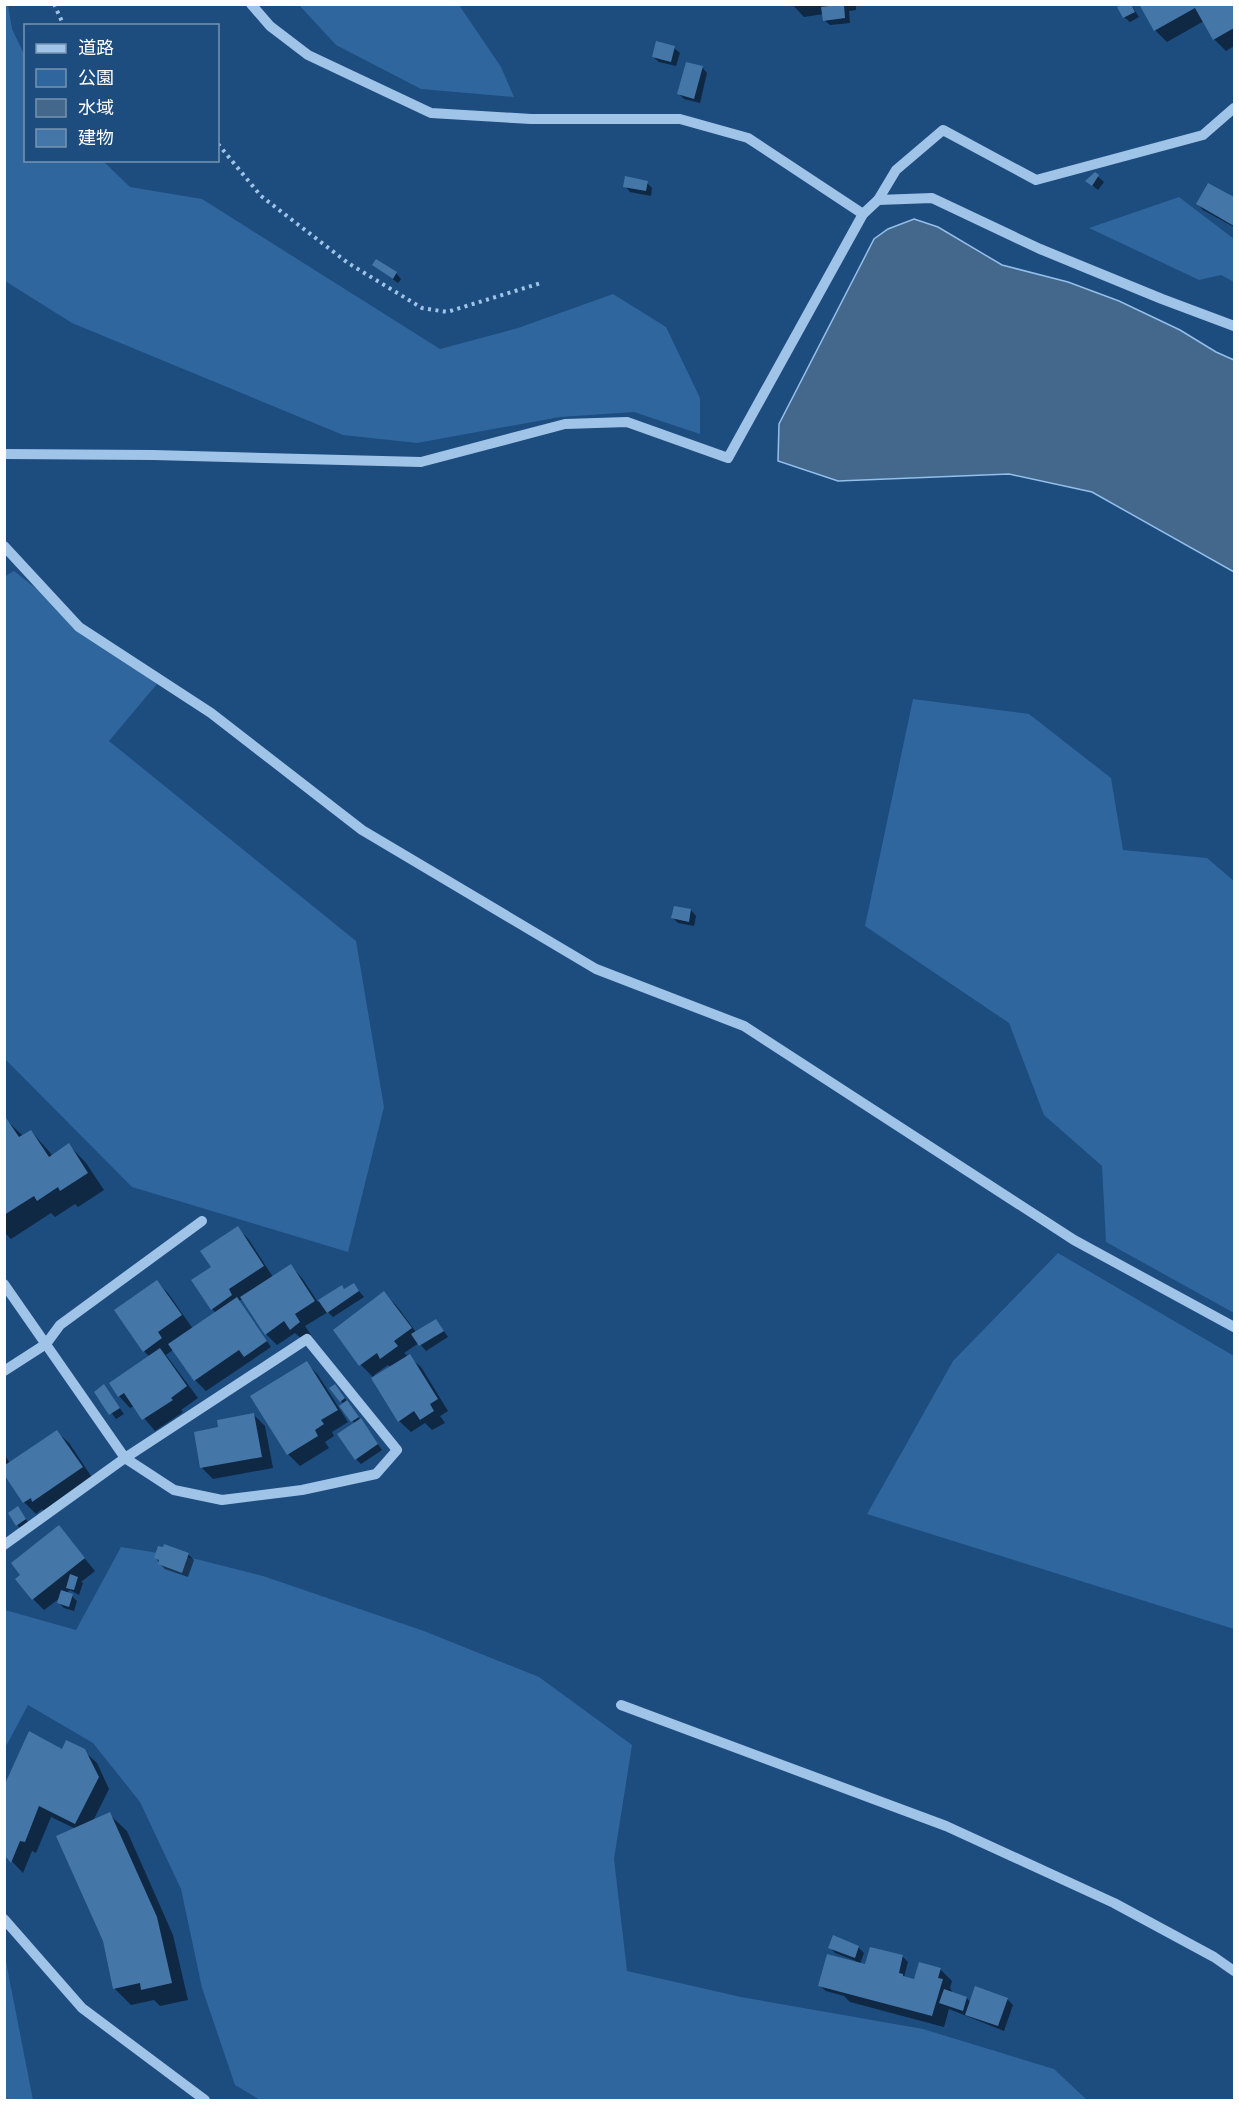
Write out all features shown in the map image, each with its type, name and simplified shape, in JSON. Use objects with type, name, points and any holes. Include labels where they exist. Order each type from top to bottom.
[{"type":"street","points":[[251,4],[270,26],[308,55],[431,113],[531,119],[680,119],[748,138],[863,214]]},
{"type":"street","points":[[4,454],[153,455],[421,462],[566,424],[627,422],[728,458],[863,214],[878,200],[896,170],[943,130],[1036,180],[1203,135],[1234,108]]},
{"type":"street","points":[[878,200],[932,198],[1040,249],[1234,326]]},
{"type":"street","points":[[4,546],[79,627],[211,713],[362,830],[596,969],[744,1026],[1074,1240],[1234,1328]]},
{"type":"street","points":[[4,1371],[46,1344],[60,1325],[202,1221]]},
{"type":"street","points":[[4,1284],[125,1458],[174,1490],[222,1500],[302,1490],[376,1474],[397,1450],[307,1339],[125,1458],[4,1545]]},
{"type":"street","points":[[621,1705],[946,1826],[1114,1903],[1214,1957],[1234,1971]]},
{"type":"street","points":[[4,1919],[82,2007],[205,2100]]},
{"type":"path","points":[[54,4],[63,24]]},
{"type":"path","points":[[219,145],[261,196],[348,263],[422,308],[447,312],[541,283]]},
{"type":"green space","points":[[4,5],[8,5],[12,29],[24,54],[24,162],[104,162],[130,187],[202,199],[440,349],[518,328],[613,294],[666,327],[700,398],[700,434],[634,412],[560,417],[417,443],[343,435],[72,323],[5,281]]},
{"type":"green space","points":[[299,5],[459,5],[501,67],[514,97],[421,89],[336,45]]},
{"type":"green space","points":[[1179,197],[1234,239],[1234,282],[1221,275],[1199,280],[1089,228]]},
{"type":"green space","points":[[14,571],[157,684],[109,741],[356,941],[384,1107],[348,1252],[132,1187],[5,1059],[4,577]]},
{"type":"green space","points":[[913,699],[1029,714],[1111,778],[1123,850],[1207,858],[1234,881],[1234,1313],[1106,1242],[1102,1166],[1044,1115],[1009,1023],[865,926]]},
{"type":"green space","points":[[1058,1253],[1234,1356],[1234,1629],[867,1514],[953,1361]]},
{"type":"green space","points":[[121,1547],[196,1559],[263,1576],[424,1631],[539,1677],[632,1745],[614,1859],[627,1971],[741,1997],[923,2029],[1054,2069],[1087,2100],[260,2100],[235,2085],[202,1988],[181,1889],[140,1802],[93,1743],[28,1705],[5,1748],[5,1610],[76,1630]]},
{"type":"green space","points":[[5,1960],[6,1962],[33,2100],[5,2100]]},
{"type":"water","points":[[914,219],[938,227],[1002,265],[1068,282],[1119,301],[1180,330],[1234,360],[1234,572],[1092,492],[1009,474],[838,481],[778,461],[779,424],[874,239],[888,229]]},
{"type":"building","points":[[844,4],[845,18],[823,21],[821,7]]},
{"type":"building","points":[[1122,4],[1131,4],[1135,12],[1123,18],[1117,7]]},
{"type":"building","points":[[1139,4],[1234,4],[1234,28],[1213,40],[1195,8],[1154,31]]},
{"type":"building","points":[[656,41],[675,46],[671,62],[652,57]]},
{"type":"building","points":[[686,62],[703,66],[694,99],[677,94]]},
{"type":"building","points":[[1095,172],[1099,175],[1092,186],[1085,181]]},
{"type":"building","points":[[625,176],[648,181],[646,191],[623,187]]},
{"type":"building","points":[[1208,183],[1234,197],[1234,226],[1196,204]]},
{"type":"building","points":[[376,259],[397,272],[393,279],[372,265]]},
{"type":"building","points":[[674,906],[691,909],[689,922],[671,918]]},
{"type":"building","points":[[4,1115],[19,1137],[31,1130],[49,1157],[69,1143],[88,1173],[60,1191],[58,1187],[37,1201],[34,1196],[4,1215]]},
{"type":"building","points":[[238,1226],[264,1266],[229,1289],[232,1295],[211,1310],[191,1280],[211,1267],[200,1251]]},
{"type":"building","points":[[291,1264],[315,1301],[295,1314],[300,1322],[290,1330],[284,1321],[265,1335],[240,1297]]},
{"type":"building","points":[[157,1280],[182,1315],[158,1332],[162,1338],[143,1352],[114,1310]]},
{"type":"building","points":[[354,1283],[359,1291],[327,1313],[318,1300],[342,1285],[344,1289]]},
{"type":"building","points":[[384,1291],[412,1328],[394,1341],[398,1346],[380,1359],[377,1353],[359,1366],[333,1330]]},
{"type":"building","points":[[237,1297],[267,1341],[244,1357],[239,1350],[194,1381],[168,1344]]},
{"type":"building","points":[[436,1319],[444,1331],[419,1346],[411,1334]]},
{"type":"building","points":[[160,1348],[187,1386],[171,1398],[173,1400],[142,1420],[124,1393],[118,1397],[109,1383]]},
{"type":"building","points":[[410,1354],[438,1399],[430,1404],[434,1411],[420,1420],[414,1411],[398,1422],[371,1378]]},
{"type":"building","points":[[307,1361],[338,1410],[321,1420],[324,1424],[315,1430],[318,1436],[287,1455],[250,1396]]},
{"type":"building","points":[[104,1384],[120,1408],[109,1415],[94,1392]]},
{"type":"building","points":[[335,1384],[345,1398],[340,1402],[329,1388]]},
{"type":"building","points":[[347,1400],[359,1417],[351,1422],[339,1406]]},
{"type":"building","points":[[254,1413],[262,1457],[200,1468],[194,1432],[218,1427],[217,1420]]},
{"type":"building","points":[[361,1418],[378,1444],[355,1460],[337,1434]]},
{"type":"building","points":[[57,1430],[83,1467],[32,1502],[31,1498],[23,1503],[5,1476],[5,1465]]},
{"type":"building","points":[[18,1506],[26,1519],[16,1526],[8,1513]]},
{"type":"building","points":[[59,1525],[85,1558],[32,1600],[15,1579],[20,1575],[11,1563]]},
{"type":"building","points":[[164,1544],[189,1553],[182,1573],[158,1564],[159,1560],[154,1558],[158,1546],[163,1547]]},
{"type":"building","points":[[70,1574],[78,1577],[74,1590],[66,1588]]},
{"type":"building","points":[[61,1590],[73,1594],[69,1607],[57,1603]]},
{"type":"building","points":[[29,1731],[62,1749],[66,1740],[85,1749],[99,1777],[75,1824],[39,1806],[25,1842],[20,1841],[11,1863],[4,1855],[4,1786]]},
{"type":"building","points":[[110,1812],[157,1917],[172,1983],[141,1990],[140,1983],[113,1989],[103,1941],[56,1836]]},
{"type":"building","points":[[833,1935],[859,1946],[855,1958],[828,1948]]},
{"type":"building","points":[[870,1947],[903,1955],[899,1973],[903,1976],[914,1979],[919,1962],[941,1968],[938,1978],[943,1979],[932,2016],[818,1986],[827,1954],[865,1964]]},
{"type":"building","points":[[975,1986],[1008,1998],[998,2026],[965,2015]]},
{"type":"building","points":[[944,1989],[967,1997],[963,2011],[939,2003]]}]
